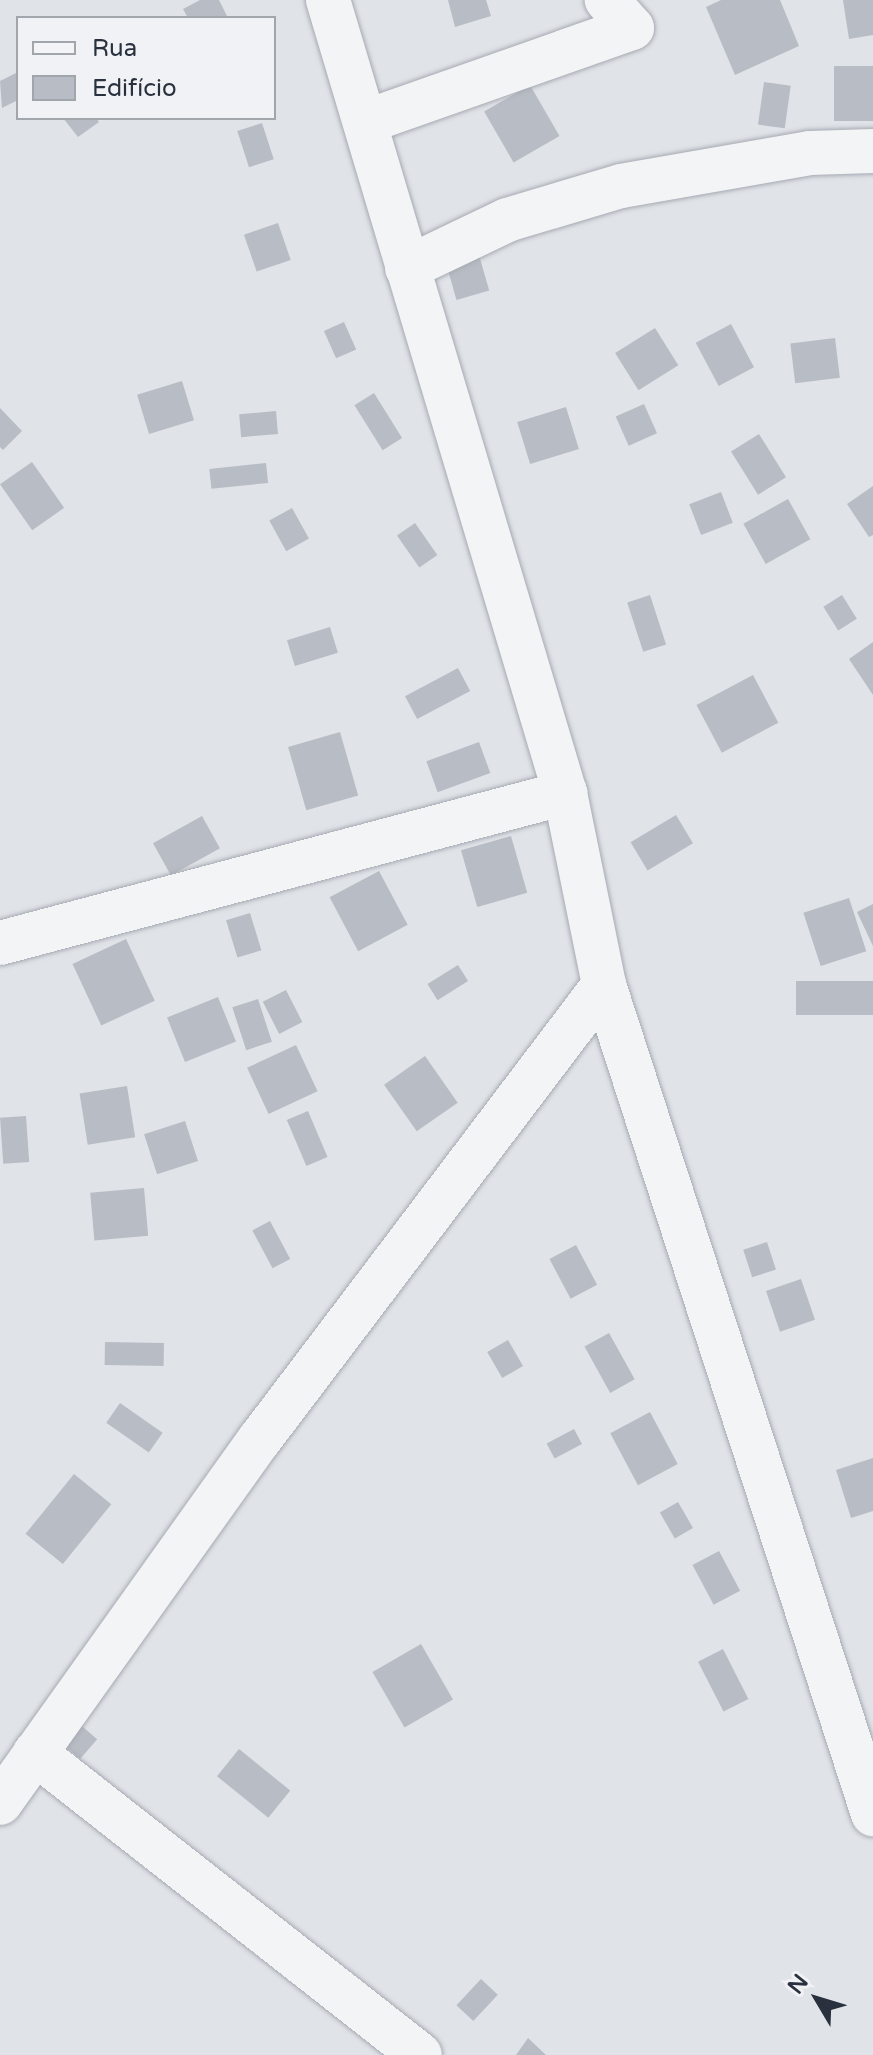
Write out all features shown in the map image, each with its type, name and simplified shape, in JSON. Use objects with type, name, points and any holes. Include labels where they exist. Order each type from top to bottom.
[{"type":"street","points":[[328,0],[565,793],[604,985],[873,1814]]},
{"type":"street","points":[[365,122],[632,28],[607,0]]},
{"type":"street","points":[[407,268],[507,220],[621,186],[810,153],[873,151]]},
{"type":"street","points":[[0,943],[565,793]]},
{"type":"street","points":[[0,1803],[260,1439],[604,985]]},
{"type":"street","points":[[35,1753],[420,2055]]},
{"type":"building","points":[[200,0],[219,0],[227,16],[187,16],[183,9]]},
{"type":"building","points":[[448,0],[486,0],[491,16],[455,27]]},
{"type":"building","points":[[721,0],[780,0],[799,46],[735,75],[706,7]]},
{"type":"building","points":[[843,0],[873,0],[873,35],[849,39]]},
{"type":"building","points":[[834,66],[873,66],[873,121],[834,121]]},
{"type":"building","points":[[16,73],[16,101],[2,108],[0,81]]},
{"type":"building","points":[[764,82],[791,86],[785,128],[758,125]]},
{"type":"building","points":[[530,85],[560,136],[514,163],[484,112]]},
{"type":"building","points":[[65,120],[98,120],[99,122],[78,137]]},
{"type":"building","points":[[262,123],[274,159],[249,167],[237,131]]},
{"type":"building","points":[[278,223],[291,260],[257,272],[244,235]]},
{"type":"building","points":[[479,255],[489,291],[457,300],[446,264]]},
{"type":"building","points":[[344,322],[356,349],[336,358],[324,331]]},
{"type":"building","points":[[731,324],[754,367],[719,386],[696,343]]},
{"type":"building","points":[[655,328],[678,365],[638,390],[615,353]]},
{"type":"building","points":[[835,338],[840,378],[795,383],[790,343]]},
{"type":"building","points":[[182,381],[194,420],[149,434],[137,395]]},
{"type":"building","points":[[374,393],[402,438],[383,450],[354,405]]},
{"type":"building","points":[[644,404],[657,433],[629,446],[616,417]]},
{"type":"building","points":[[566,407],[579,449],[530,464],[517,422]]},
{"type":"building","points":[[0,408],[22,431],[3,450],[0,447]]},
{"type":"building","points":[[276,411],[278,434],[241,437],[239,414]]},
{"type":"building","points":[[759,434],[786,477],[758,495],[731,451]]},
{"type":"building","points":[[32,462],[64,508],[32,530],[0,484]]},
{"type":"building","points":[[266,463],[268,483],[211,489],[209,469]]},
{"type":"building","points":[[873,486],[873,535],[869,537],[847,504]]},
{"type":"building","points":[[721,492],[733,523],[701,535],[689,504]]},
{"type":"building","points":[[788,499],[810,539],[766,564],[743,524]]},
{"type":"building","points":[[292,508],[309,539],[286,551],[269,521]]},
{"type":"building","points":[[415,523],[437,555],[419,568],[397,536]]},
{"type":"building","points":[[650,595],[666,644],[643,652],[627,602]]},
{"type":"building","points":[[842,595],[857,619],[838,630],[823,607]]},
{"type":"building","points":[[330,627],[338,653],[295,666],[287,640]]},
{"type":"building","points":[[873,642],[873,695],[849,659]]},
{"type":"building","points":[[458,668],[470,691],[417,719],[405,696]]},
{"type":"building","points":[[753,675],[778,723],[722,753],[696,705]]},
{"type":"building","points":[[340,732],[358,795],[306,810],[288,747]]},
{"type":"building","points":[[479,742],[490,773],[438,792],[426,761]]},
{"type":"building","points":[[676,815],[693,843],[648,871],[631,842]]},
{"type":"building","points":[[202,816],[220,848],[171,876],[153,843]]},
{"type":"building","points":[[511,836],[527,893],[477,907],[461,850]]},
{"type":"building","points":[[379,871],[408,925],[358,951],[330,897]]},
{"type":"building","points":[[849,898],[866,951],[821,966],[803,913]]},
{"type":"building","points":[[873,904],[873,946],[857,912]]},
{"type":"building","points":[[250,913],[261,950],[237,958],[226,920]]},
{"type":"building","points":[[126,939],[155,1001],[101,1026],[73,964]]},
{"type":"building","points":[[458,965],[468,981],[438,1000],[427,984]]},
{"type":"building","points":[[796,981],[873,981],[873,1015],[796,1015]]},
{"type":"building","points":[[286,990],[302,1022],[279,1034],[263,1002]]},
{"type":"building","points":[[218,997],[236,1042],[185,1062],[167,1018]]},
{"type":"building","points":[[258,999],[272,1042],[246,1050],[232,1007]]},
{"type":"building","points":[[296,1045],[318,1091],[269,1114],[247,1068]]},
{"type":"building","points":[[425,1056],[458,1103],[417,1131],[384,1085]]},
{"type":"building","points":[[127,1086],[135,1137],[88,1145],[80,1094]]},
{"type":"building","points":[[308,1111],[328,1157],[306,1166],[287,1120]]},
{"type":"building","points":[[26,1116],[29,1162],[3,1164],[0,1118]]},
{"type":"building","points":[[185,1121],[198,1161],[157,1174],[144,1134]]},
{"type":"building","points":[[144,1188],[148,1236],[94,1241],[90,1193]]},
{"type":"building","points":[[270,1221],[290,1259],[273,1268],[252,1230]]},
{"type":"building","points":[[767,1242],[776,1270],[752,1277],[743,1250]]},
{"type":"building","points":[[576,1245],[597,1285],[571,1299],[550,1259]]},
{"type":"building","points":[[801,1279],[815,1320],[780,1332],[766,1291]]},
{"type":"building","points":[[609,1333],[635,1379],[610,1393],[585,1347]]},
{"type":"building","points":[[508,1340],[523,1366],[502,1378],[487,1352]]},
{"type":"building","points":[[105,1342],[164,1343],[164,1366],[105,1365]]},
{"type":"building","points":[[120,1403],[163,1433],[149,1452],[106,1423]]},
{"type":"building","points":[[650,1412],[678,1464],[638,1485],[610,1433]]},
{"type":"building","points":[[574,1429],[582,1444],[555,1459],[547,1444]]},
{"type":"building","points":[[873,1458],[873,1511],[851,1518],[836,1470]]},
{"type":"building","points":[[74,1474],[111,1504],[63,1564],[26,1534]]},
{"type":"building","points":[[678,1502],[693,1528],[675,1538],[660,1512]]},
{"type":"building","points":[[719,1551],[740,1591],[714,1605],[693,1565]]},
{"type":"building","points":[[421,1644],[453,1699],[405,1727],[373,1672]]},
{"type":"building","points":[[723,1649],[748,1699],[723,1712],[698,1662]]},
{"type":"building","points":[[76,1721],[97,1739],[80,1759],[59,1741]]},
{"type":"building","points":[[239,1749],[290,1791],[268,1818],[217,1776]]},
{"type":"building","points":[[481,1979],[498,1995],[473,2021],[456,2005]]},
{"type":"building","points":[[528,2038],[546,2055],[516,2055]]}]
